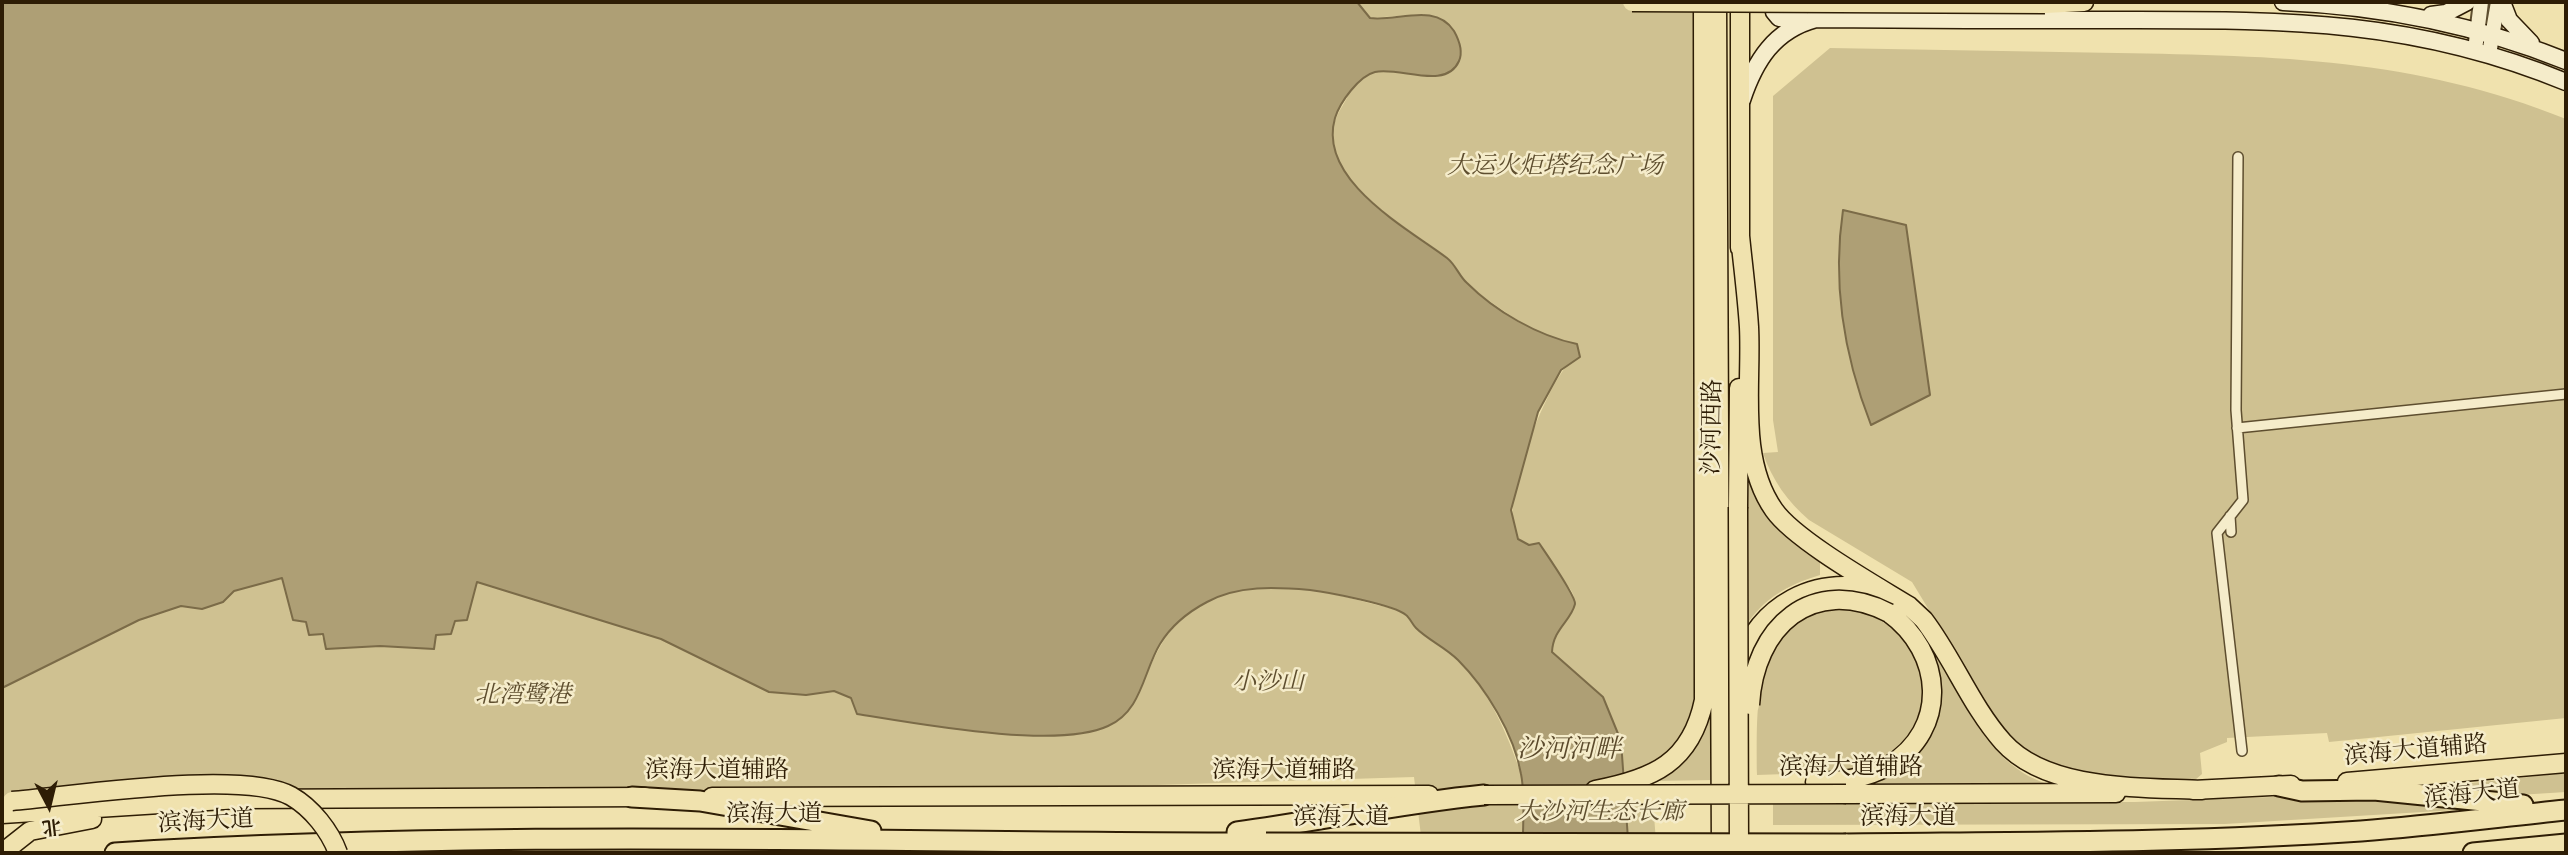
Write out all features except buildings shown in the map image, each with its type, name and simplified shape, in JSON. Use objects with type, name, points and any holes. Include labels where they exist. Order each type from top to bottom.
[{"type":"highway","points":[[2279,786],[2302,791],[2374,790],[2566,808]]},
{"type":"highway","points":[[1267,836],[1419,802],[1485,795]]},
{"type":"highway","points":[[632,797],[711,803],[917,839]]},
{"type":"highway","name":"滨海大道","points":[[115,853],[379,841],[917,839],[1149,843],[1267,836],[1846,844],[2100,842],[2303,835],[2414,827],[2566,808]]},
{"type":"highway","points":[[2473,853],[2566,844]]},
{"type":"main road","points":[[1632,2],[2045,4],[2077,11]]},
{"type":"main road","points":[[1556,795],[1640,780],[1662,769],[1687,744],[1698,725],[1706,686],[1702,279],[1703,2]]},
{"type":"main road","name":"沙河西路","points":[[1717,2],[1721,853]]},
{"type":"main road","name":"沙河西路","points":[[1739,853],[1740,2]]},
{"type":"main road","points":[[1773,2],[1774,12],[1783,19],[2077,11],[2342,25],[2416,35],[2482,52],[2566,82]]},
{"type":"main road","points":[[2077,11],[2084,2]]},
{"type":"main road","points":[[2283,2],[2353,6],[2420,16],[2485,32],[2566,61]]},
{"type":"main road","points":[[2420,16],[2446,13],[2467,2]]},
{"type":"main road","points":[[2500,2],[2509,20],[2538,50]]},
{"type":"main road","points":[[1740,105],[1752,73],[1770,44],[1796,26],[1816,19]]},
{"type":"main road","points":[[1741,236],[1749,325],[1752,451],[1758,478],[1774,510],[1797,532],[1825,551],[1850,577],[1891,604],[1924,620],[1992,728],[2002,741],[2025,761],[2042,770],[2073,779],[2202,790]]},
{"type":"main road","points":[[1702,279],[1717,389]]},
{"type":"main road","points":[[1720,786],[1728,710],[1745,646],[1761,622],[1775,608],[1809,590],[1850,577]]},
{"type":"main road","points":[[1691,794],[1815,782],[1874,773],[1902,756],[1922,732],[1932,698],[1930,667],[1916,638],[1891,604],[1827,601],[1792,615],[1770,636],[1761,651],[1752,680],[1740,795]]},
{"type":"main road","name":"滨海大道辅路","points":[[5,806],[239,799],[2105,793],[2279,786],[2566,763]]},
{"type":"main road","points":[[5,806],[203,784],[259,786],[291,796],[304,806],[327,830],[338,853]]},
{"type":"main road","points":[[2,853],[18,838],[44,826],[111,817],[375,807],[483,798]]},
{"type":"street","points":[[2481,2],[2485,32],[2482,52]]},
{"type":"street","points":[[2485,32],[2500,2]]},
{"type":"street","points":[[2238,157],[2237,428],[2243,500],[2217,533],[2242,751]]},
{"type":"street","points":[[2237,428],[2461,410],[2566,394]]},
{"type":"street","points":[[2230,516],[2231,532]]},
{"type":"green space","points":[[1357,2],[1695,2],[1700,677],[1689,716],[1679,738],[1662,758],[1650,767],[1657,853],[1423,853],[1414,777],[1092,787],[310,795],[257,778],[213,777],[2,797],[2,688],[139,620],[181,606],[202,609],[223,602],[234,591],[283,578],[293,620],[315,628],[322,636],[326,648],[433,648],[436,635],[455,621],[467,619],[477,582],[661,639],[769,692],[806,695],[834,691],[852,698],[857,714],[934,726],[1047,736],[1134,702],[1167,635],[1185,616],[1205,602],[1250,589],[1274,587],[1323,592],[1388,607],[1407,615],[1419,630],[1457,659],[1488,698],[1510,743],[1521,774],[1621,741],[1603,697],[1552,652],[1572,606],[1573,594],[1547,561],[1518,538],[1513,521],[1514,500],[1527,447],[1549,395],[1570,362],[1545,340],[1468,284],[1449,259],[1364,195],[1346,174],[1335,153],[1333,130],[1343,105],[1358,81],[1369,74],[1387,70],[1434,77],[1424,14],[1370,18]]},
{"type":"green space","points":[[1830,48],[2234,56],[2345,64],[2454,83],[2566,119],[2566,718],[2329,742],[2327,733],[2227,738],[2227,742],[2200,753],[2202,774],[2195,780],[2163,781],[2088,775],[2028,756],[2000,727],[1912,582],[1809,520],[1782,490],[1763,453],[1778,452],[1773,420],[1773,96]]},
{"type":"green space","points":[[1744,451],[1750,478],[1820,558],[1820,575],[1797,583],[1768,600],[1745,627]]},
{"type":"green space","points":[[1839,608],[1869,615],[1893,629],[1910,650],[1920,673],[1922,698],[1916,723],[1900,744],[1874,761],[1860,766],[1816,773],[1757,775],[1759,695],[1774,648],[1789,630],[1810,616]]},
{"type":"green space","points":[[1913,621],[1939,658],[1987,739],[2019,770],[2058,788],[1843,787],[1865,783],[1884,775],[1919,749],[1928,645]]},
{"type":"green space","points":[[1715,698],[1715,780],[1653,781],[1686,757],[1706,725]]},
{"type":"green space","points":[[2566,773],[2566,792],[2502,796],[2415,789]]},
{"type":"green space","points":[[2354,794],[2489,808],[2225,824],[1773,825],[1773,802],[2135,802]]},
{"type":"water","name":"沙河河畔","points":[[2,2],[1357,2],[1370,18],[1415,15],[1437,17],[1454,31],[1459,42],[1460,57],[1453,70],[1444,75],[1433,76],[1385,71],[1369,74],[1351,90],[1341,105],[1335,118],[1333,141],[1339,162],[1352,182],[1369,200],[1447,258],[1478,293],[1532,329],[1577,344],[1580,357],[1561,370],[1538,412],[1511,510],[1518,539],[1529,545],[1539,543],[1574,599],[1573,610],[1555,637],[1552,652],[1603,697],[1621,741],[1629,853],[1523,853],[1521,774],[1505,728],[1479,684],[1453,655],[1421,632],[1399,611],[1310,590],[1244,590],[1219,596],[1200,606],[1180,620],[1164,637],[1128,711],[1108,726],[1085,733],[1055,736],[948,728],[857,714],[851,698],[834,691],[806,695],[769,692],[661,639],[477,582],[467,620],[455,621],[451,634],[436,635],[434,649],[380,646],[326,649],[323,634],[309,635],[306,622],[293,620],[282,578],[234,591],[223,602],[202,609],[181,606],[139,620],[2,688]]},
{"type":"water","points":[[1843,210],[1906,225],[1930,395],[1871,425],[1854,373],[1843,319],[1839,265]]},
{"type":"park label","name":"大运火炬塔纪念广场","points":[[1555,168]]},
{"type":"park label","name":"小沙山","points":[[1268,684]]},
{"type":"park label","name":"北湾鹭港","points":[[523,697]]},
{"type":"park label","name":"大沙河生态长廊","points":[[1600,814]]}]
